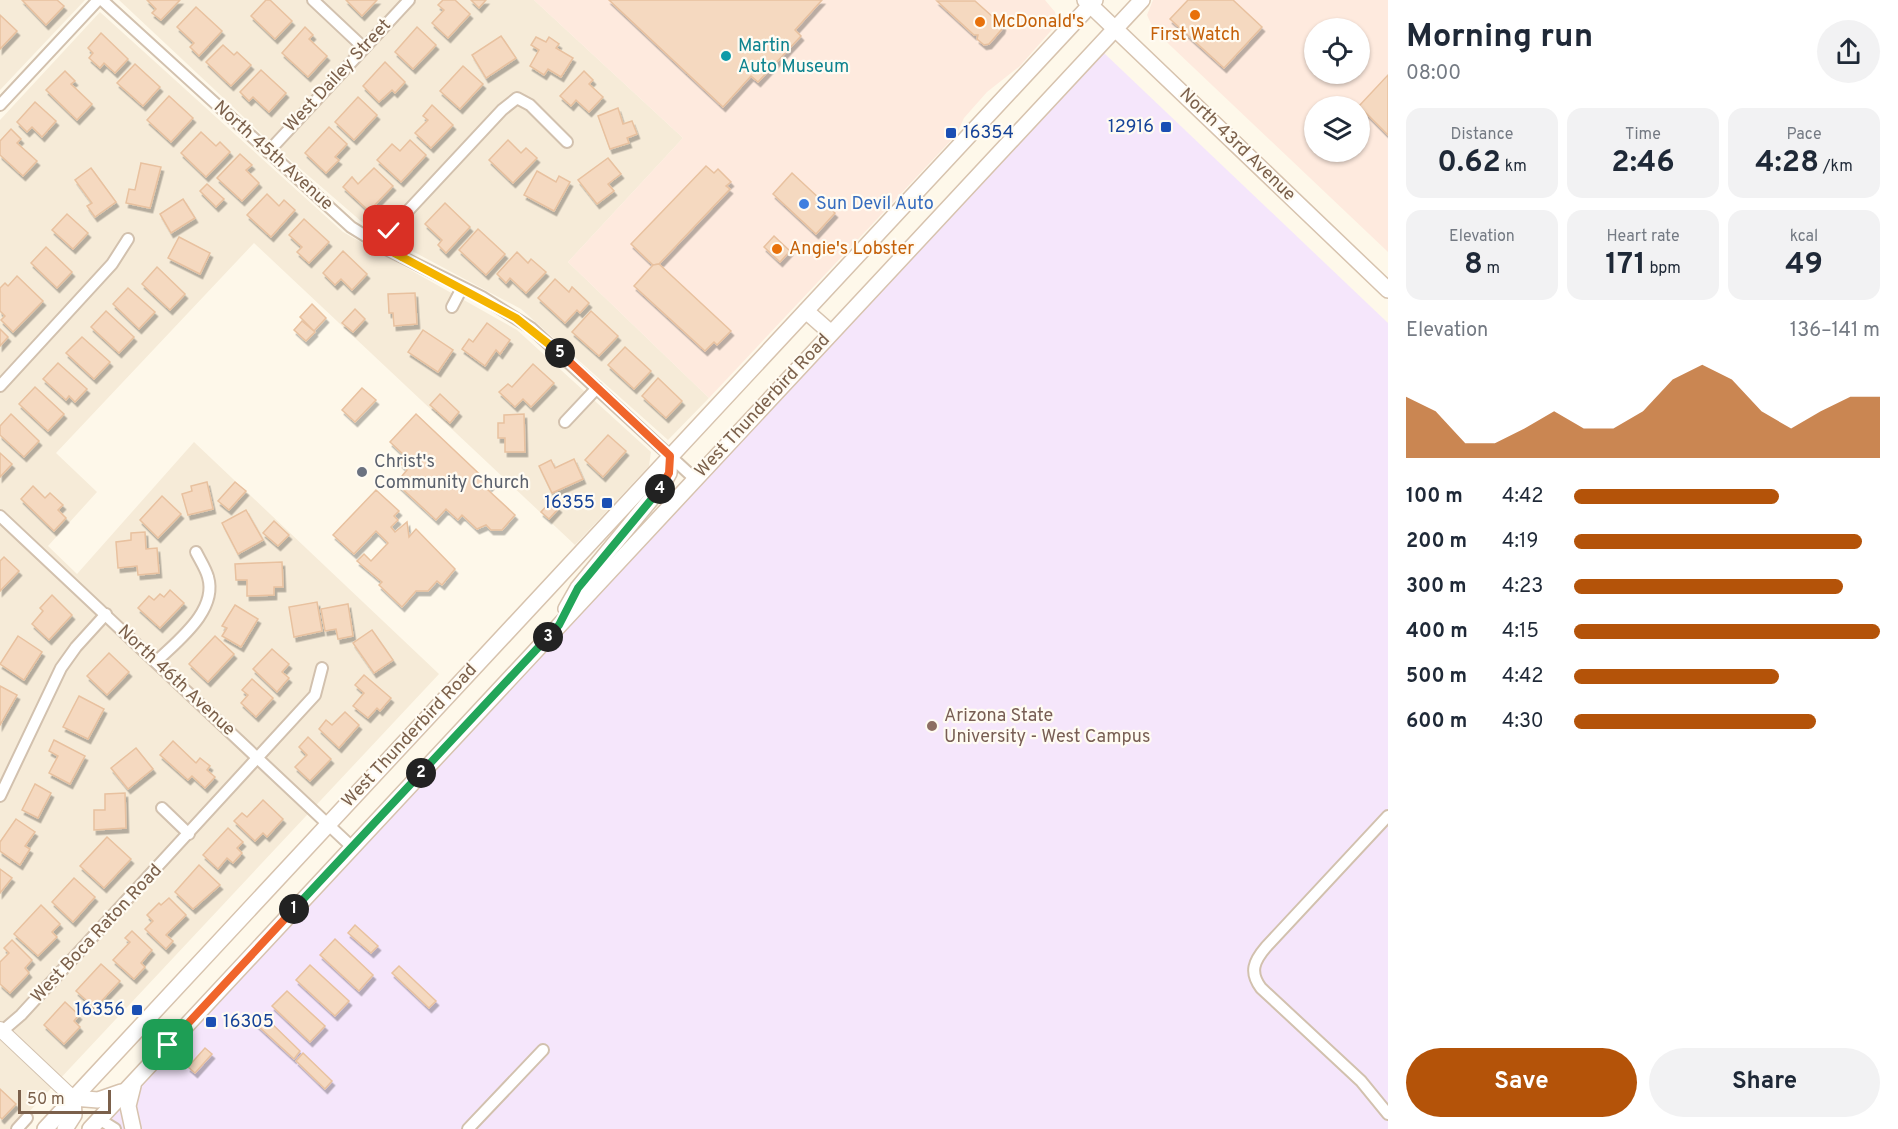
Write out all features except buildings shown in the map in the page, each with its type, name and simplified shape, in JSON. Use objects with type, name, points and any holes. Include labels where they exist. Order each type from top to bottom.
[{"type":"main road","name":"West Thunderbird Road","points":[[96,1126],[132,1084],[352,847],[1142,0]]},
{"type":"main road","name":"West Thunderbird Road","points":[[73,1098],[1091,2]]},
{"type":"main road","name":"North 43rd Avenue","points":[[1091,2],[1115,28],[1388,290]]},
{"type":"main road","points":[[806,311],[831,333]]},
{"type":"main road","points":[[559,625],[578,588],[661,487],[669,473],[670,456]]},
{"type":"main road","points":[[66,1114],[96,1126],[104,1064]]},
{"type":"main road","points":[[65,1129],[66,1114],[73,1098],[98,1101],[114,1096],[132,1084]]},
{"type":"main road","points":[[132,1084],[128,1106],[133,1129]]},
{"type":"main road","points":[[45,1129],[66,1114]]},
{"type":"street","points":[[0,105],[100,0]]},
{"type":"street","name":"North 45th Avenue","points":[[100,0],[345,221],[377,244],[462,288],[531,328],[695,479]]},
{"type":"street","points":[[313,0],[364,48]]},
{"type":"street","name":"West Dailey Street","points":[[268,152],[409,0]]},
{"type":"street","points":[[377,244],[502,110],[518,98],[530,105],[567,142]]},
{"type":"street","points":[[0,386],[112,264],[128,239]]},
{"type":"street","points":[[452,307],[462,288]]},
{"type":"street","points":[[565,422],[597,388]]},
{"type":"street","name":"North 46th Avenue","points":[[1,518],[352,847]]},
{"type":"street","points":[[156,662],[193,623],[209,601],[208,576],[196,552]]},
{"type":"street","points":[[0,796],[61,668],[76,646],[106,614]]},
{"type":"street","name":"West Boca Raton Road","points":[[1,1031],[21,1015],[315,695],[322,668]]},
{"type":"street","points":[[162,808],[189,834]]},
{"type":"street","points":[[1388,816],[1266,947],[1256,960],[1253,974],[1261,988],[1361,1081],[1388,1114]]},
{"type":"street","points":[[1,1031],[73,1098]]},
{"type":"street","points":[[468,1129],[543,1050]]},
{"type":"street","points":[[17,1129],[27,1118]]},
{"type":"street","points":[[96,1126],[115,1129]]},
{"type":"shaded area","points":[[0,0],[85,0],[0,90]]},
{"type":"shaded area","points":[[119,0],[534,0],[683,138],[568,262],[709,398],[668,440],[521,309],[369,228],[281,152]]},
{"type":"shaded area","points":[[534,0],[1045,0],[1055,12],[1057,24],[1020,66],[987,92],[964,118],[956,135],[709,398],[568,262],[683,138]]},
{"type":"shaded area","points":[[1153,0],[1388,0],[1388,252],[1154,30],[1147,15]]},
{"type":"shaded area","points":[[100,12],[343,232],[517,330],[651,452],[649,466],[575,545],[254,243],[56,453],[97,492],[48,546],[77,574],[194,442],[439,674],[13,1129],[0,1129],[0,120]]},
{"type":"shaded area","name":"Arizona State University - West Campus","points":[[1104,53],[1388,323],[1388,1129],[99,1129]]},
{"type":"place","name":"First Watch","points":[[1195,15]]},
{"type":"place","name":"McDonald's","points":[[980,22]]},
{"type":"place","name":"Martin Auto Museum","points":[[726,56]]},
{"type":"place","name":"12916","points":[[1166,127]]},
{"type":"place","name":"16354","points":[[951,133]]},
{"type":"place","name":"Sun Devil Auto","points":[[804,204]]},
{"type":"place","name":"Angie's Lobster","points":[[777,249]]},
{"type":"place","name":"Christ's Community Church","points":[[362,472]]},
{"type":"place","name":"16355","points":[[607,503]]},
{"type":"place","name":"Arizona State University - West Campus","points":[[932,726]]},
{"type":"place","name":"16356","points":[[137,1010]]},
{"type":"place","name":"16305","points":[[211,1022]]},
{"type":"route","points":[[168,1045],[559,625],[568,603],[578,588],[652,499],[669,473],[670,456],[544,338],[482,297],[377,244],[389,231]]}]
